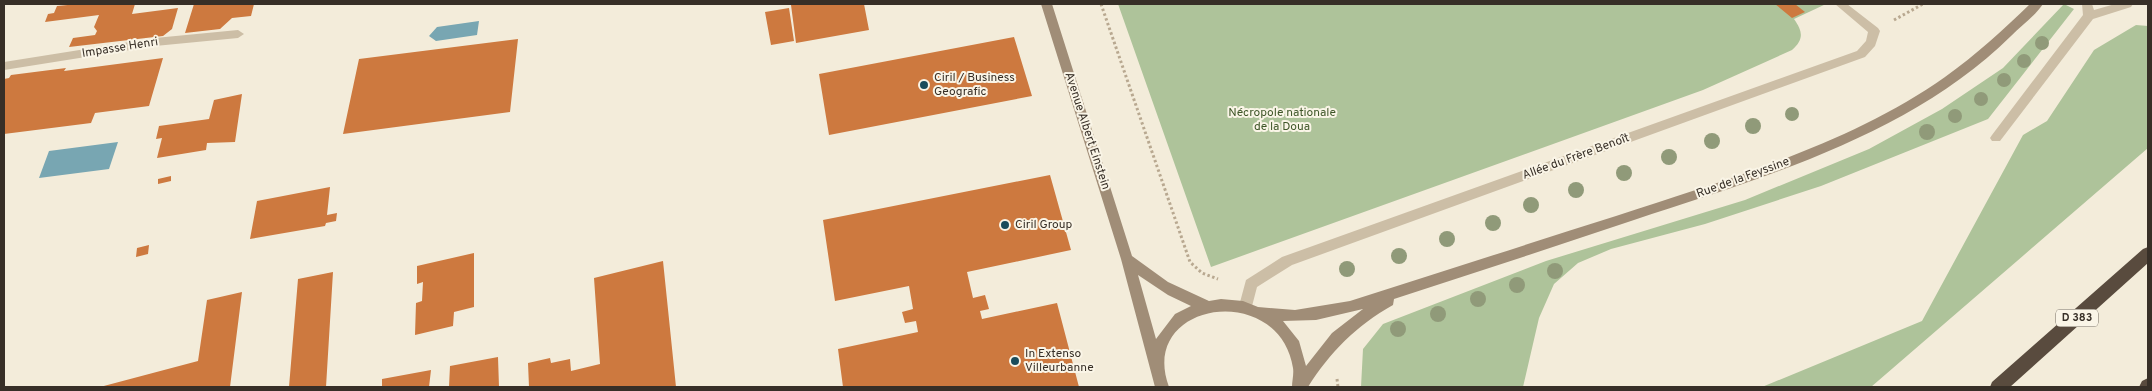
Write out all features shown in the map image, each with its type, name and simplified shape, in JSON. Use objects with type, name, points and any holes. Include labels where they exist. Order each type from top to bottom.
[{"type":"highway","name":"D 383","points":[[1998,387],[2148,254]]},
{"type":"street","name":"Avenue Albert Einstein","points":[[1046,4],[1127,259],[1162,387]]},
{"type":"street","points":[[1840,4],[1874,31]]},
{"type":"street","name":"Rue de la Feyssine","points":[[1260,312],[1281,317],[1300,317],[1350,307],[1758,174],[1852,135],[1914,104],[1960,75],[2017,26],[2037,4]]},
{"type":"street","points":[[1996,138],[2088,10],[2127,4]]},
{"type":"street","name":"Allée du Frère Benoît","points":[[1251,284],[1287,261],[1861,54],[1872,43],[1874,31]]},
{"type":"street","name":"Impasse Henri","points":[[4,66],[155,42],[238,34]]},
{"type":"street","points":[[1127,259],[1154,281],[1179,296],[1205,305]]},
{"type":"street","points":[[1246,306],[1251,284]]},
{"type":"street","name":"Rue de la Feyssine","points":[[1300,387],[1319,357],[1332,342],[1367,312],[1414,287]]},
{"type":"street","points":[[1156,362],[1160,344],[1171,325],[1184,314],[1205,305],[1222,303],[1246,306],[1260,312],[1280,326],[1294,345],[1300,368],[1300,387]]},
{"type":"path","points":[[1101,4],[1190,262],[1202,273],[1217,279],[1251,284]]},
{"type":"path","points":[[1874,31],[1922,4]]},
{"type":"path","points":[[1332,342],[1338,387]]},
{"type":"green space","name":"Nécropole nationale de la Doua","points":[[1118,4],[1826,4],[1794,19],[1801,35],[1799,42],[1792,50],[1703,90],[1211,267]]},
{"type":"green space","points":[[2064,4],[2074,9],[1988,119],[1821,186],[1705,224],[1611,249],[1578,263],[1554,284],[1539,318],[1523,387],[1361,387],[1363,349],[1383,324],[1546,261],[1745,200],[1869,149],[1942,109],[2003,68]]},
{"type":"green space","points":[[2136,25],[2148,26],[2148,148],[1871,387],[1762,387],[1922,321],[2023,135],[2047,121],[2094,50]]},
{"type":"water","points":[[479,21],[477,35],[436,41],[429,36],[437,27]]},
{"type":"water","points":[[118,142],[109,169],[39,178],[49,151]]},
{"type":"building","points":[[135,4],[132,14],[178,8],[172,29],[163,36],[69,47],[73,38],[95,35],[97,31],[94,27],[99,15],[45,22],[48,14],[54,13],[57,6]]},
{"type":"building","points":[[194,4],[254,4],[251,16],[232,18],[220,29],[185,33]]},
{"type":"building","points":[[864,4],[869,30],[796,43],[791,5]]},
{"type":"building","points":[[1775,4],[1795,4],[1805,12],[1792,18]]},
{"type":"building","points":[[789,8],[794,41],[771,45],[765,12]]},
{"type":"building","name":"Ciril / Business Geografic","points":[[1014,37],[1032,96],[829,135],[819,74]]},
{"type":"building","points":[[518,39],[510,112],[343,134],[359,59]]},
{"type":"building","points":[[163,58],[149,106],[95,113],[91,123],[4,134],[4,79],[9,78],[11,75],[66,68],[64,71]]},
{"type":"building","points":[[242,94],[235,142],[207,143],[206,150],[157,158],[162,138],[156,139],[159,126],[209,119],[214,100]]},
{"type":"building","points":[[1050,175],[1071,250],[967,272],[973,298],[985,295],[989,309],[980,311],[982,319],[1057,303],[1079,387],[843,387],[838,349],[918,332],[916,321],[905,323],[902,312],[913,309],[909,286],[835,301],[823,220]]},
{"type":"building","points":[[171,176],[171,181],[158,184],[158,179]]},
{"type":"building","points":[[330,187],[327,215],[337,213],[336,221],[326,223],[325,226],[250,239],[257,201]]},
{"type":"building","points":[[149,245],[148,254],[136,257],[137,248]]},
{"type":"building","points":[[474,253],[474,307],[454,312],[453,326],[415,335],[416,303],[422,301],[423,282],[417,284],[417,266]]},
{"type":"building","points":[[663,261],[676,387],[529,387],[528,363],[550,358],[551,363],[570,359],[571,371],[600,364],[594,278]]},
{"type":"building","points":[[333,272],[326,387],[289,387],[298,279]]},
{"type":"building","points":[[242,292],[230,387],[100,387],[198,361],[207,300]]},
{"type":"building","points":[[498,357],[499,387],[449,387],[450,366]]},
{"type":"building","points":[[431,370],[429,387],[382,387],[382,379]]},
{"type":"place","name":"Ciril / Business Geografic","points":[[924,85]]},
{"type":"place","name":"Ciril Group","points":[[1005,225]]},
{"type":"place","name":"In Extenso Villeurbanne","points":[[1015,361]]}]
